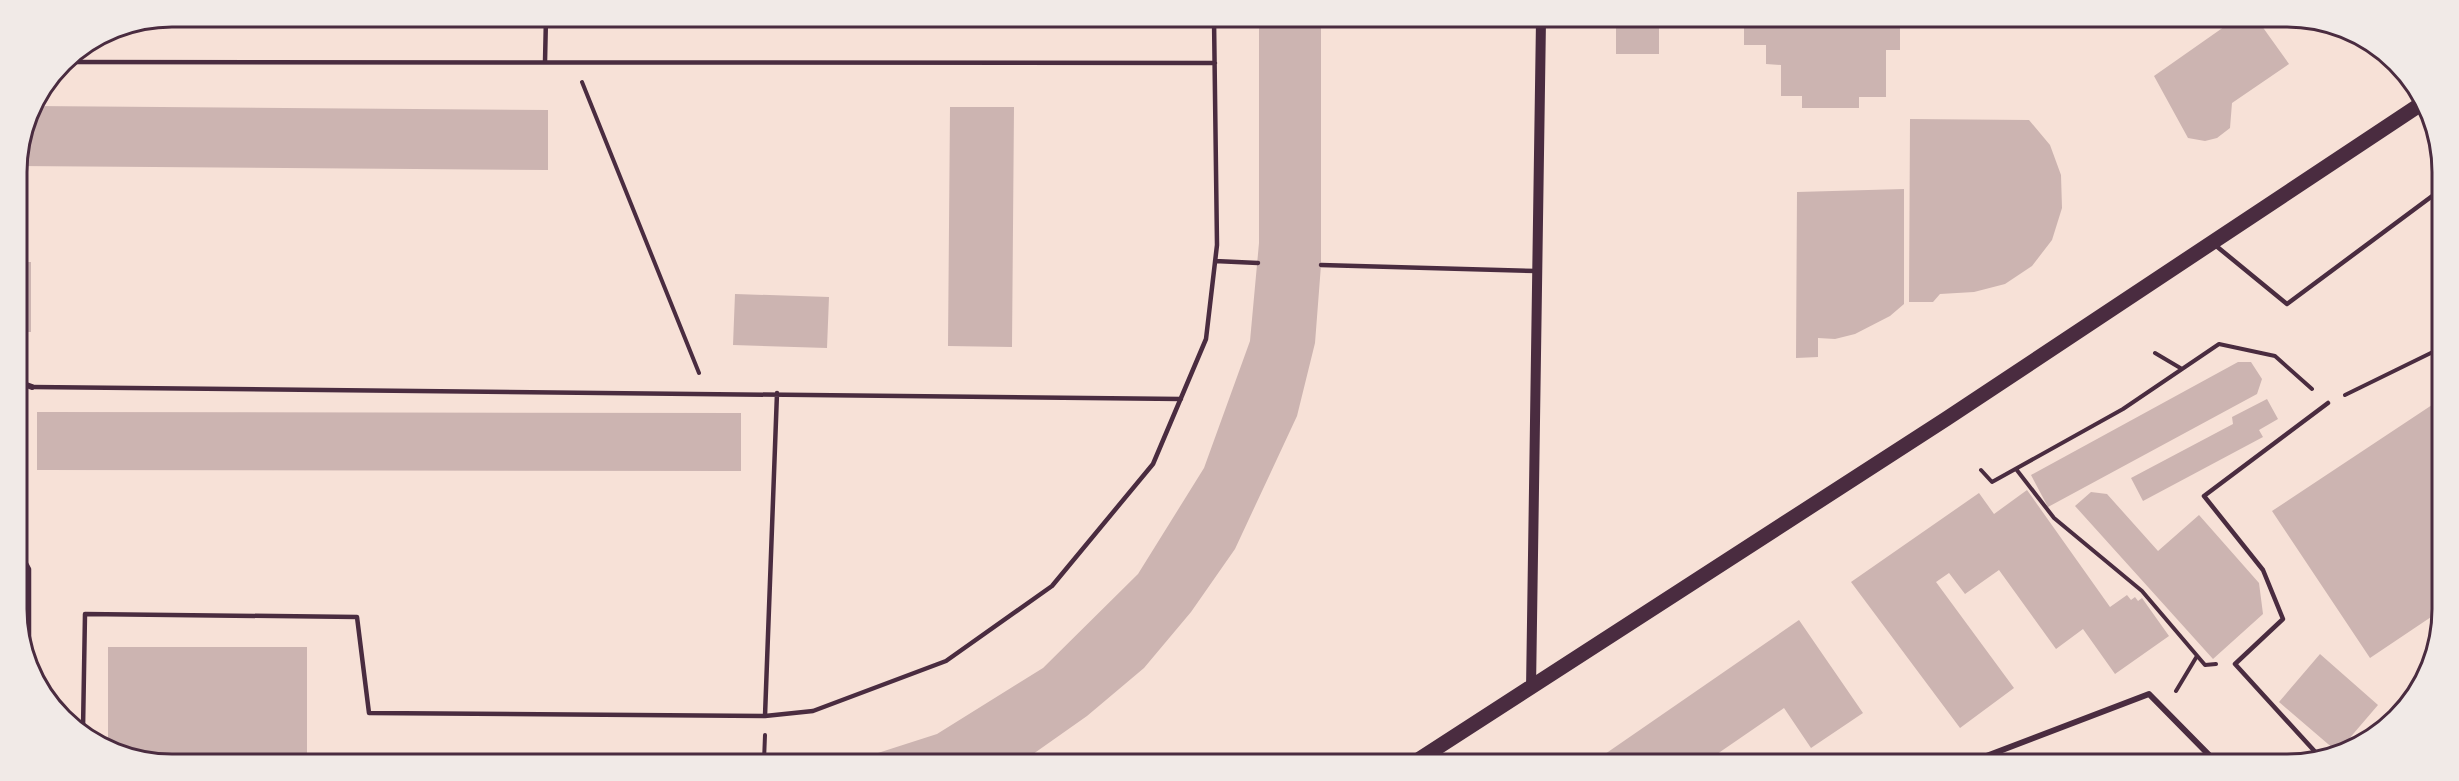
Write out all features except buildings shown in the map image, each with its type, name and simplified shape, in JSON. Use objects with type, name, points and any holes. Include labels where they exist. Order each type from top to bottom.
[{"type":"main road","points":[[1428,754],[1531,689],[2416,107]]},
{"type":"street","points":[[1531,689],[1541,27]]},
{"type":"street","points":[[27,385],[32,387]]},
{"type":"street","points":[[1992,754],[2149,694],[2208,754]]},
{"type":"lane","points":[[545,62],[546,27]]},
{"type":"lane","points":[[83,723],[85,614],[357,617],[369,713],[765,716],[813,711],[946,661],[1052,586],[1154,464],[1206,339],[1217,245],[1214,27]]},
{"type":"lane","points":[[78,62],[1215,63]]},
{"type":"lane","points":[[2212,243],[2287,304],[2432,196]]},
{"type":"lane","points":[[1215,261],[1258,263]]},
{"type":"lane","points":[[1321,265],[1537,272]]},
{"type":"lane","points":[[32,387],[1181,399]]},
{"type":"lane","points":[[765,716],[777,393]]},
{"type":"lane","points":[[2315,751],[2235,664],[2283,619],[2263,570],[2204,496],[2328,403]]},
{"type":"lane","points":[[27,564],[29,568],[29,632]]},
{"type":"path","points":[[574,62],[707,393]]},
{"type":"path","points":[[1981,470],[1992,482],[2122,409],[2219,344],[2275,356],[2328,403],[2432,352]]},
{"type":"path","points":[[2155,353],[2182,369]]},
{"type":"path","points":[[2016,469],[2054,518],[2142,591],[2205,664],[2235,664]]},
{"type":"path","points":[[2165,711],[2197,656]]}]
